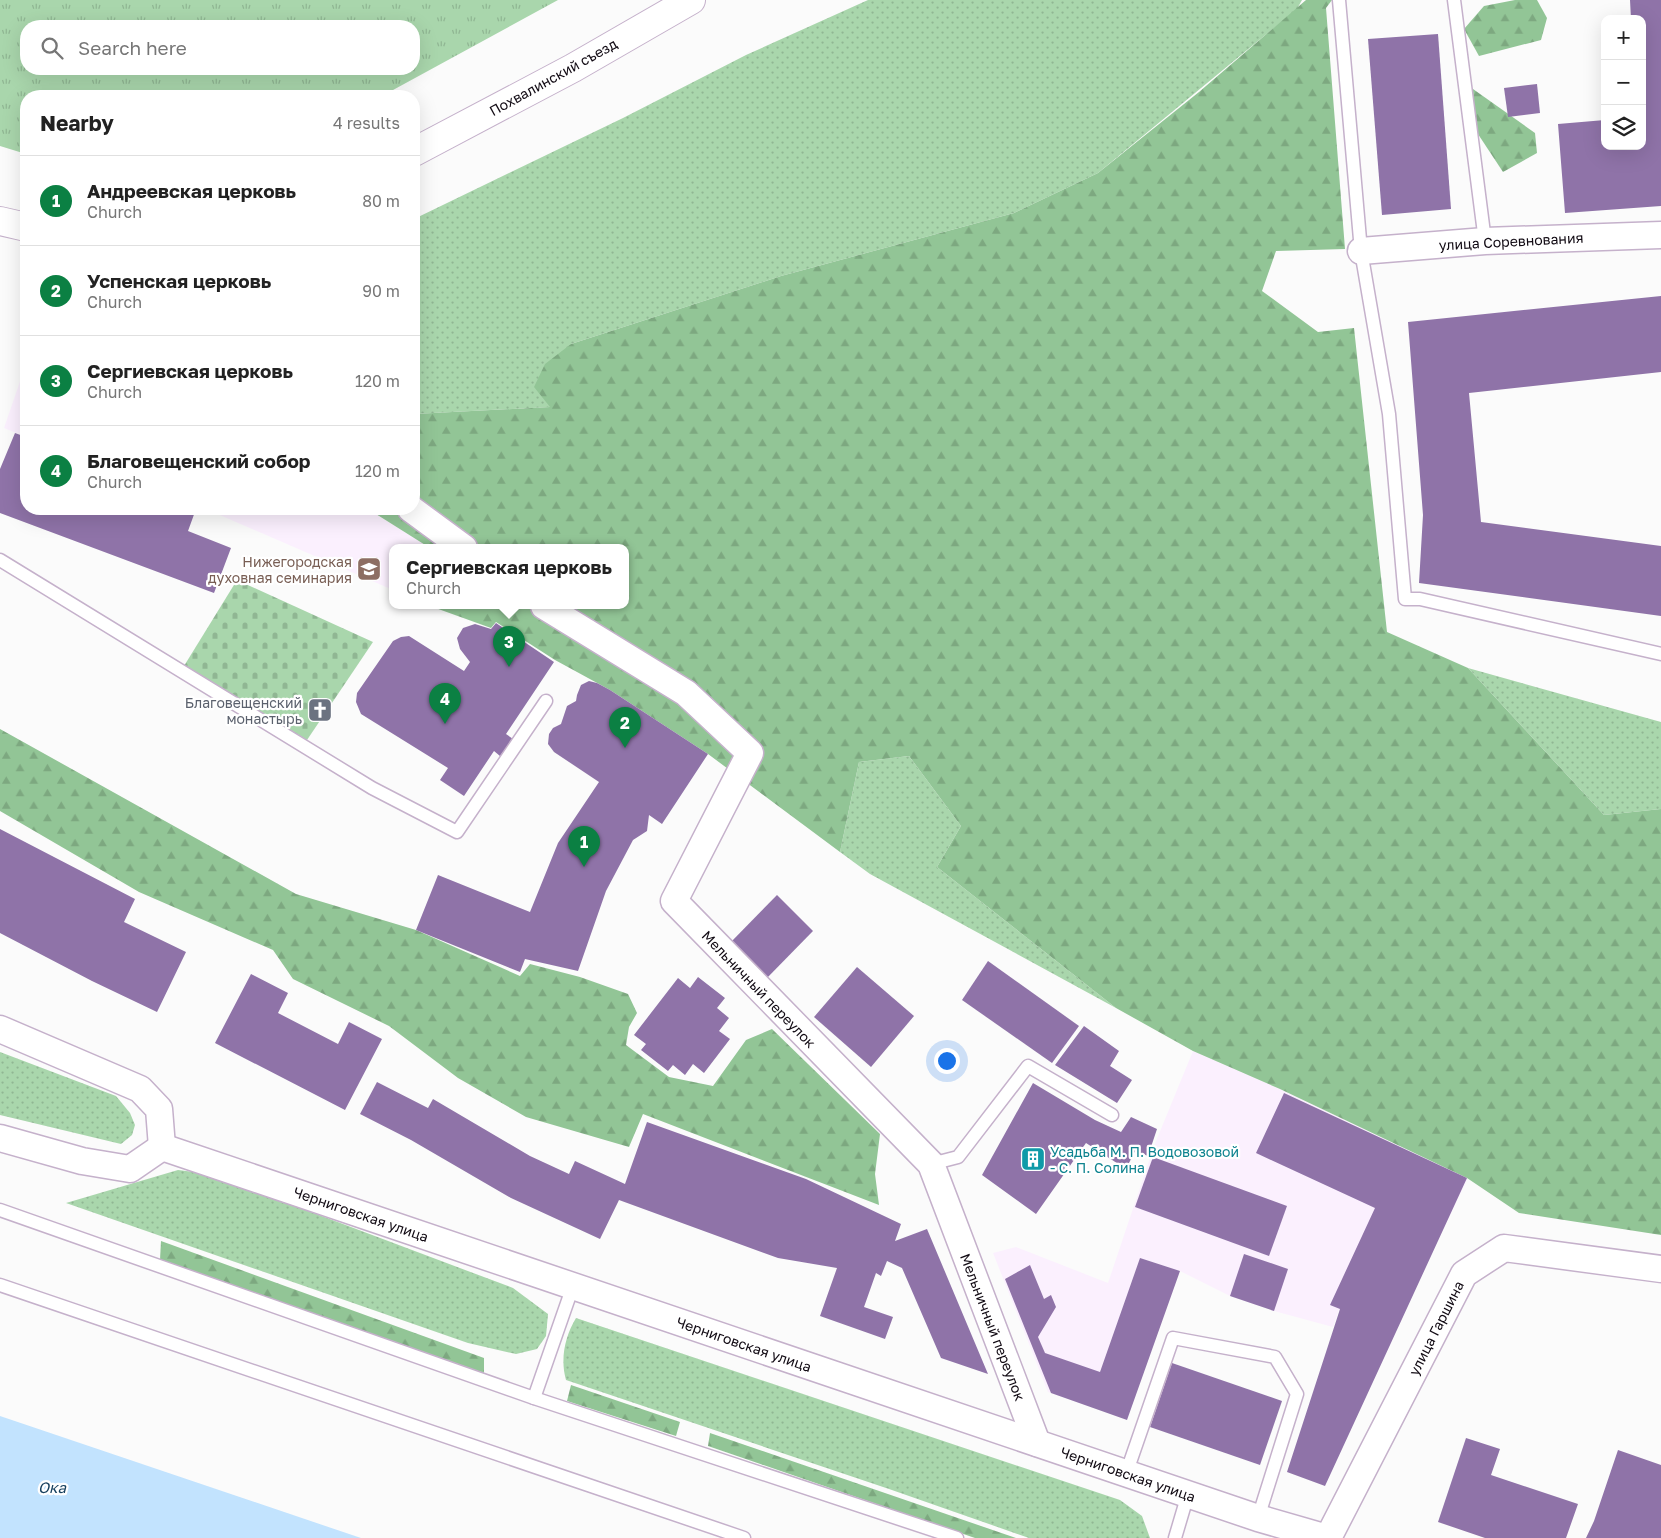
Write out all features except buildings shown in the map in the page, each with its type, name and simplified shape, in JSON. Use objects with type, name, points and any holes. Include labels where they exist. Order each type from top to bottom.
[{"type":"main road","name":"Похвалинский съезд","points":[[420,149],[573,68],[691,0]]},
{"type":"main road","points":[[0,222],[20,226]]},
{"type":"street","name":"улица Соревнования","points":[[1361,251],[1485,241],[1661,235]]},
{"type":"street","points":[[419,515],[459,544]]},
{"type":"street","name":"Мельничный переулок","points":[[549,609],[686,693],[750,753],[674,901],[931,1164],[1037,1443]]},
{"type":"street","points":[[0,1029],[140,1089],[159,1109],[162,1148],[130,1168],[82,1161],[0,1138]]},
{"type":"street","name":"Черниговская улица","points":[[162,1148],[1126,1474],[1258,1518],[1328,1538]]},
{"type":"street","name":"улица Гаршина","points":[[1328,1538],[1464,1274],[1504,1248],[1661,1269]]},
{"type":"lane","points":[[1339,0],[1361,251],[1390,414],[1405,599],[1420,599],[1661,654]]},
{"type":"lane","points":[[1454,0],[1485,241]]},
{"type":"lane","points":[[0,560],[372,788],[457,832],[546,701]]},
{"type":"lane","points":[[931,1164],[958,1156],[1028,1066],[1112,1115]]},
{"type":"lane","points":[[0,1210],[534,1398],[957,1538]]},
{"type":"lane","points":[[0,1285],[744,1538]]},
{"type":"lane","points":[[534,1398],[573,1286]]},
{"type":"lane","points":[[1126,1474],[1173,1338],[1275,1357],[1298,1394],[1258,1518]]},
{"type":"lane","points":[[1175,1538],[1188,1494]]},
{"type":"shaded area","points":[[20,381],[20,435],[4,428]]},
{"type":"shaded area","name":"Нижегородская духовная семинария","points":[[220,515],[378,515],[424,544],[389,544],[389,588]]},
{"type":"shaded area","points":[[1193,1051],[1280,1089],[1468,1178],[1439,1238],[1339,1310],[1333,1327],[1274,1311],[1230,1296],[1180,1271],[1140,1258],[1088,1406],[1048,1392],[993,1253],[1016,1247],[1108,1283],[1154,1146]]},
{"type":"green space","points":[[0,0],[558,0],[393,90],[20,90],[20,152],[0,146]]},
{"type":"green space","points":[[868,0],[1302,0],[1297,9],[1098,173],[1014,213],[781,276],[571,344],[551,407],[420,414],[420,216],[623,118],[746,55]]},
{"type":"green space","points":[[1306,0],[1332,0],[1326,8],[1345,249],[1276,251],[1262,291],[1318,332],[1354,328],[1387,632],[1468,668],[1604,815],[1661,809],[1661,1235],[1519,1213],[1467,1178],[1280,1089],[1193,1051],[1116,1008],[937,867],[961,826],[909,756],[859,762],[840,852],[708,754],[610,690],[555,660],[496,622],[491,628],[438,609],[629,609],[629,544],[424,544],[378,515],[420,515],[420,414],[550,407],[534,387],[545,364],[571,344],[781,276],[1014,213],[1098,173],[1199,92]]},
{"type":"green space","points":[[1515,0],[1537,0],[1547,18],[1541,40],[1479,56],[1464,29],[1484,6]]},
{"type":"green space","points":[[1473,89],[1535,133],[1537,153],[1503,172],[1474,128]]},
{"type":"green space","points":[[237,580],[373,642],[307,740],[184,666]]},
{"type":"green space","points":[[1468,668],[1661,722],[1661,809],[1604,815]]},
{"type":"green space","points":[[0,729],[296,894],[416,930],[520,976],[530,964],[580,977],[628,994],[637,1013],[629,1027],[626,1045],[669,1077],[713,1086],[746,1040],[772,1029],[880,1134],[875,1174],[879,1205],[643,1114],[629,1147],[526,1117],[458,1078],[389,1026],[293,979],[273,950],[139,892],[0,811]]},
{"type":"green space","points":[[909,756],[961,826],[937,867],[1116,1008],[870,874],[840,852],[859,762]]},
{"type":"green space","points":[[0,1052],[116,1096],[130,1113],[135,1125],[132,1135],[121,1144],[0,1115]]},
{"type":"green space","points":[[178,1170],[210,1174],[513,1288],[548,1314],[546,1336],[537,1349],[516,1354],[468,1343],[66,1203]]},
{"type":"green space","points":[[161,1241],[484,1358],[484,1373],[160,1260]]},
{"type":"green space","points":[[576,1318],[1120,1500],[1142,1516],[1150,1538],[1029,1538],[566,1380],[563,1364],[566,1340]]},
{"type":"green space","points":[[571,1385],[680,1422],[676,1436],[567,1401]]},
{"type":"green space","points":[[710,1433],[1016,1538],[975,1538],[708,1446]]},
{"type":"water","name":"Ока","points":[[0,1416],[361,1538],[0,1538]]},
{"type":"place","name":"Нижегородская духовная семинария","points":[[369,569]]},
{"type":"place","name":"Сергиевская церковь","points":[[509,667]]},
{"type":"place","name":"Благовещенский монастырь","points":[[320,710]]},
{"type":"place","name":"Благовещенский собор","points":[[445,724]]},
{"type":"place","name":"Успенская церковь","points":[[625,748]]},
{"type":"place","name":"Андреевская церковь","points":[[584,867]]},
{"type":"place","name":"Усадьба М. П. Водовозовой - С. П. Солина","points":[[1033,1159]]}]
